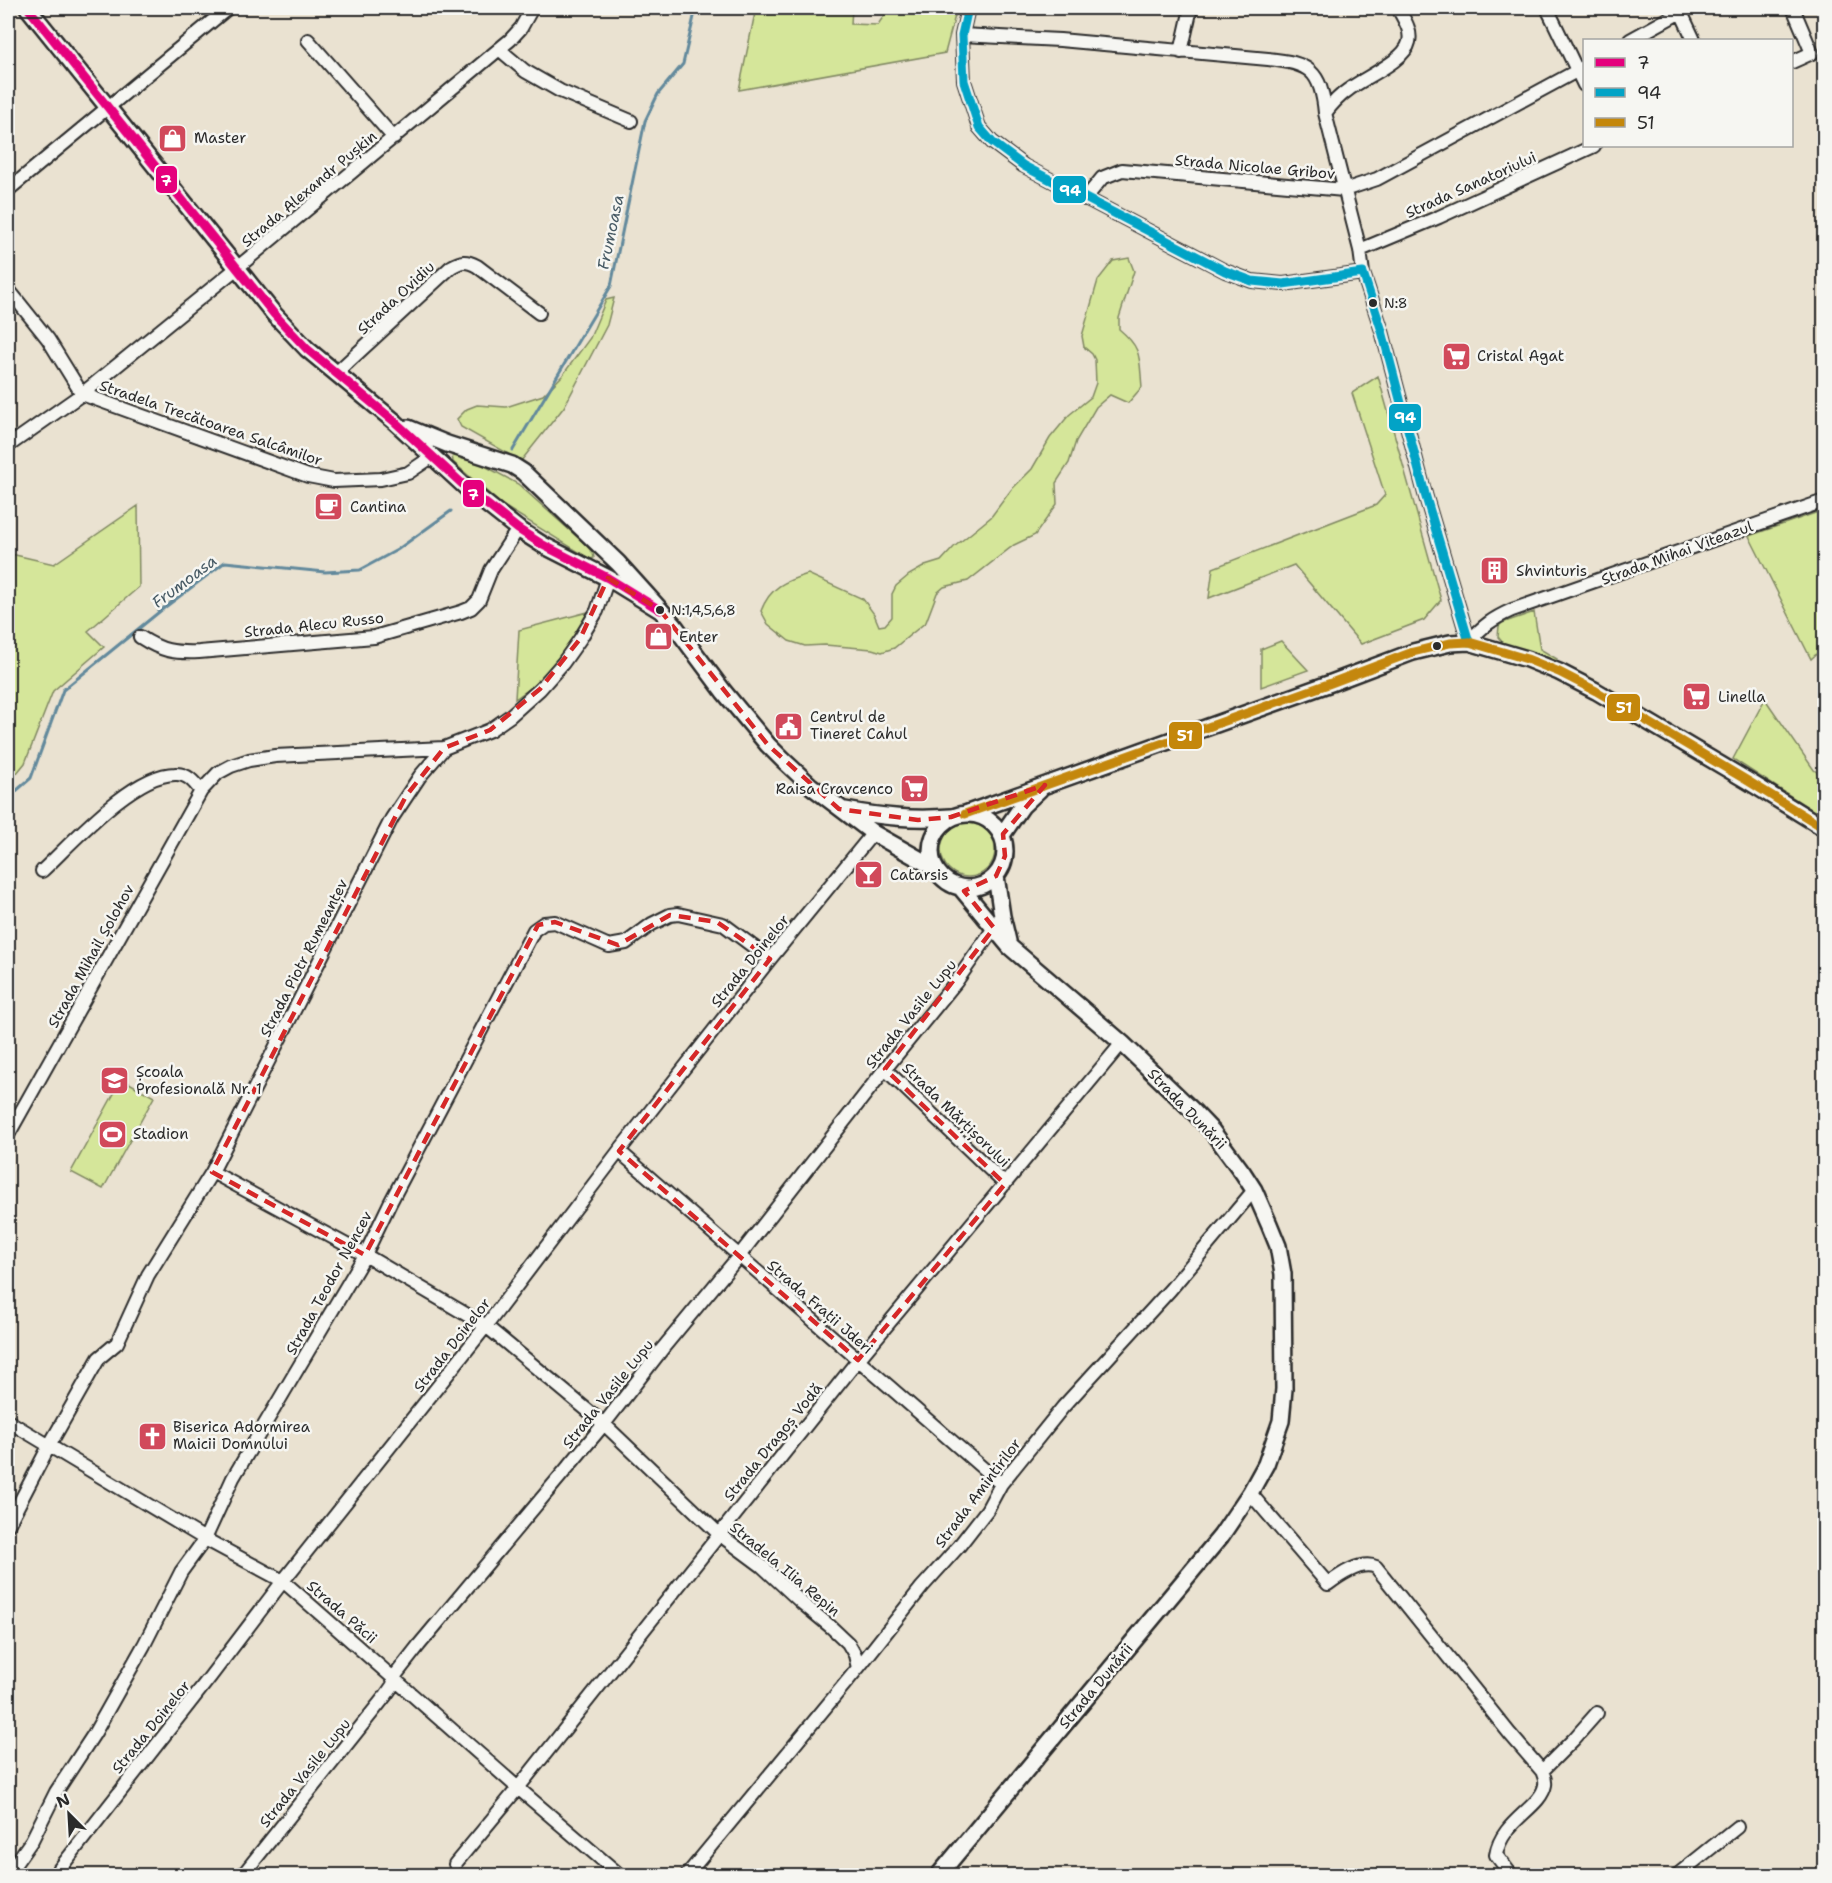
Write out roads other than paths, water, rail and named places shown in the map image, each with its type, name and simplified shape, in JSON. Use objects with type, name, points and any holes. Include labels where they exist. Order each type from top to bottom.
[{"type":"main road","points":[[28,8],[292,334],[335,374],[394,421],[470,490],[518,529],[543,545],[609,578],[660,610]]},
{"type":"main road","points":[[394,421],[453,447],[518,468],[602,548],[674,625],[768,745],[839,809],[873,833],[935,868]]},
{"type":"main road","points":[[437,460],[453,447]]},
{"type":"main road","points":[[584,566],[593,566],[602,560],[602,548]]},
{"type":"main road","points":[[839,809],[876,816],[918,819],[958,816],[978,815],[990,820],[1002,835],[1005,856],[996,876],[983,885],[972,888],[961,888],[946,881],[935,868],[931,857],[933,839],[942,824],[958,816],[1413,652],[1450,643],[1469,642],[1527,659],[1596,691],[1824,828]]},
{"type":"main road","points":[[1002,835],[1022,806],[1045,784]]},
{"type":"main road","points":[[996,876],[1002,916],[1010,947]]},
{"type":"main road","name":"Strada Dunării","points":[[938,1875],[1221,1536],[1250,1493],[1266,1464],[1281,1421],[1284,1389],[1283,1274],[1278,1246],[1254,1190],[1231,1155],[1191,1109],[1122,1043],[1010,947],[961,888]]},
{"type":"street","points":[[8,190],[228,8]]},
{"type":"street","name":"Strada Alexandr Pușkin","points":[[8,446],[82,393],[394,138],[499,49],[520,28],[532,8]]},
{"type":"street","points":[[968,8],[962,35],[964,81],[979,127],[992,142],[1016,160],[1085,199],[1225,271],[1252,281],[1282,284],[1363,273]]},
{"type":"street","points":[[1181,52],[1191,8]]},
{"type":"street","points":[[1325,113],[1348,89],[1402,54],[1407,48],[1410,35],[1398,8]]},
{"type":"street","points":[[1547,8],[1581,69]]},
{"type":"street","points":[[1793,8],[1812,53],[1793,61]]},
{"type":"street","points":[[1632,39],[1682,9],[1694,39]]},
{"type":"street","points":[[962,35],[1060,40],[1292,62],[1309,69],[1318,80],[1324,97],[1325,113],[1360,250],[1363,273],[1382,331],[1425,494],[1469,642]]},
{"type":"street","points":[[308,40],[394,138]]},
{"type":"street","points":[[499,49],[525,71],[560,91],[631,121]]},
{"type":"street","name":"Strada Nicolae Gribov","points":[[1085,199],[1102,178],[1122,170],[1344,190],[1377,179],[1581,69]]},
{"type":"street","name":"Strada Sanatoriului","points":[[1360,250],[1439,217],[1592,147]]},
{"type":"street","name":"Strada Ovidiu","points":[[335,374],[451,267],[461,261],[468,261],[477,266],[539,314]]},
{"type":"street","points":[[8,289],[48,339],[82,393]]},
{"type":"street","name":"Stradela Trecătoarea Salcâmilor","points":[[82,393],[308,476],[334,481],[381,479],[408,473],[437,460]]},
{"type":"street","name":"Strada Mihai Viteazul","points":[[1469,642],[1492,619],[1512,610],[1824,501]]},
{"type":"street","name":"Strada Alecu Russo","points":[[140,637],[162,650],[175,653],[199,652],[374,637],[424,624],[471,608],[479,600],[491,570],[518,529]]},
{"type":"street","name":"Strada Piotr Rumeanțev","points":[[8,1525],[99,1358],[117,1343],[148,1275],[212,1173],[392,818],[411,789],[444,748],[490,730],[510,716],[540,689],[580,639],[597,611],[609,578]]},
{"type":"street","name":"Strada Mihail Șolohov","points":[[8,1135],[201,791],[218,773],[249,760],[275,756],[444,748]]},
{"type":"street","points":[[42,871],[114,804],[149,781],[176,773],[189,778],[201,791]]},
{"type":"street","name":"Strada Doinelor","points":[[54,1875],[283,1581],[486,1326],[770,959],[873,833]]},
{"type":"street","name":"Strada Teodor Nencev","points":[[8,1874],[32,1840],[56,1792],[94,1734],[144,1645],[181,1572],[205,1539],[233,1478],[365,1255],[390,1203],[534,930],[544,922],[555,922],[609,946],[618,945],[626,943],[652,924],[670,915],[678,914],[723,924],[770,959]]},
{"type":"street","name":"Strada Vasile Lupu","points":[[242,1875],[381,1701],[393,1685],[394,1677],[419,1645],[604,1424],[663,1348],[740,1256],[885,1069],[956,982],[994,928]]},
{"type":"street","name":"Strada Dragoș Vodă","points":[[455,1864],[858,1360],[1122,1043]]},
{"type":"street","name":"Strada Mărțișorului","points":[[885,1069],[1005,1184]]},
{"type":"street","name":"Strada Frații Jderi","points":[[620,1151],[1000,1484]]},
{"type":"street","name":"Stradela Ilia Repin","points":[[212,1173],[365,1255],[486,1326],[604,1424],[719,1534],[762,1566],[831,1627],[848,1643],[855,1655],[858,1668]]},
{"type":"street","name":"Strada Amintirilor","points":[[686,1875],[987,1510],[1000,1484],[1063,1407],[1140,1324],[1254,1190]]},
{"type":"street","name":"Strada Păcii","points":[[8,1421],[205,1539],[283,1581],[518,1788],[621,1875]]},
{"type":"street","points":[[1250,1493],[1328,1584],[1341,1575],[1364,1565],[1370,1564],[1376,1567],[1542,1771],[1545,1787],[1539,1797],[1509,1827],[1498,1843],[1496,1855],[1512,1875]]},
{"type":"street","points":[[1542,1771],[1574,1740],[1597,1713]]},
{"type":"street","points":[[1676,1875],[1737,1827]]},
{"type":"waterway","name":"Frumoasa","points":[[513,450],[611,286],[645,121],[658,94],[683,64],[696,8]]},
{"type":"waterway","name":"Frumoasa","points":[[8,798],[31,778],[63,690],[225,562],[325,572],[360,570],[397,550],[451,511]]},
{"type":"place","name":"Master","points":[[173,138]]},
{"type":"place","name":"N:8","points":[[1373,303]]},
{"type":"place","name":"Cristal Agat","points":[[1456,356]]},
{"type":"place","name":"Cantina","points":[[329,507]]},
{"type":"place","name":"Shvinturis","points":[[1495,571]]},
{"type":"place","name":"N:1,4,5,6,8","points":[[660,610]]},
{"type":"place","name":"Enter","points":[[658,637]]},
{"type":"place","name":"Linella","points":[[1697,697]]},
{"type":"place","name":"Centrul de Tineret Cahul","points":[[789,726]]},
{"type":"place","name":"Raisa Cravcenco","points":[[914,789]]},
{"type":"place","name":"Catarsis","points":[[869,875]]},
{"type":"place","name":"Școala Profesională Nr. 1","points":[[115,1081]]},
{"type":"place","name":"Stadion","points":[[112,1134]]},
{"type":"place","name":"Biserica Adormirea Maicii Domnului","points":[[152,1436]]}]
